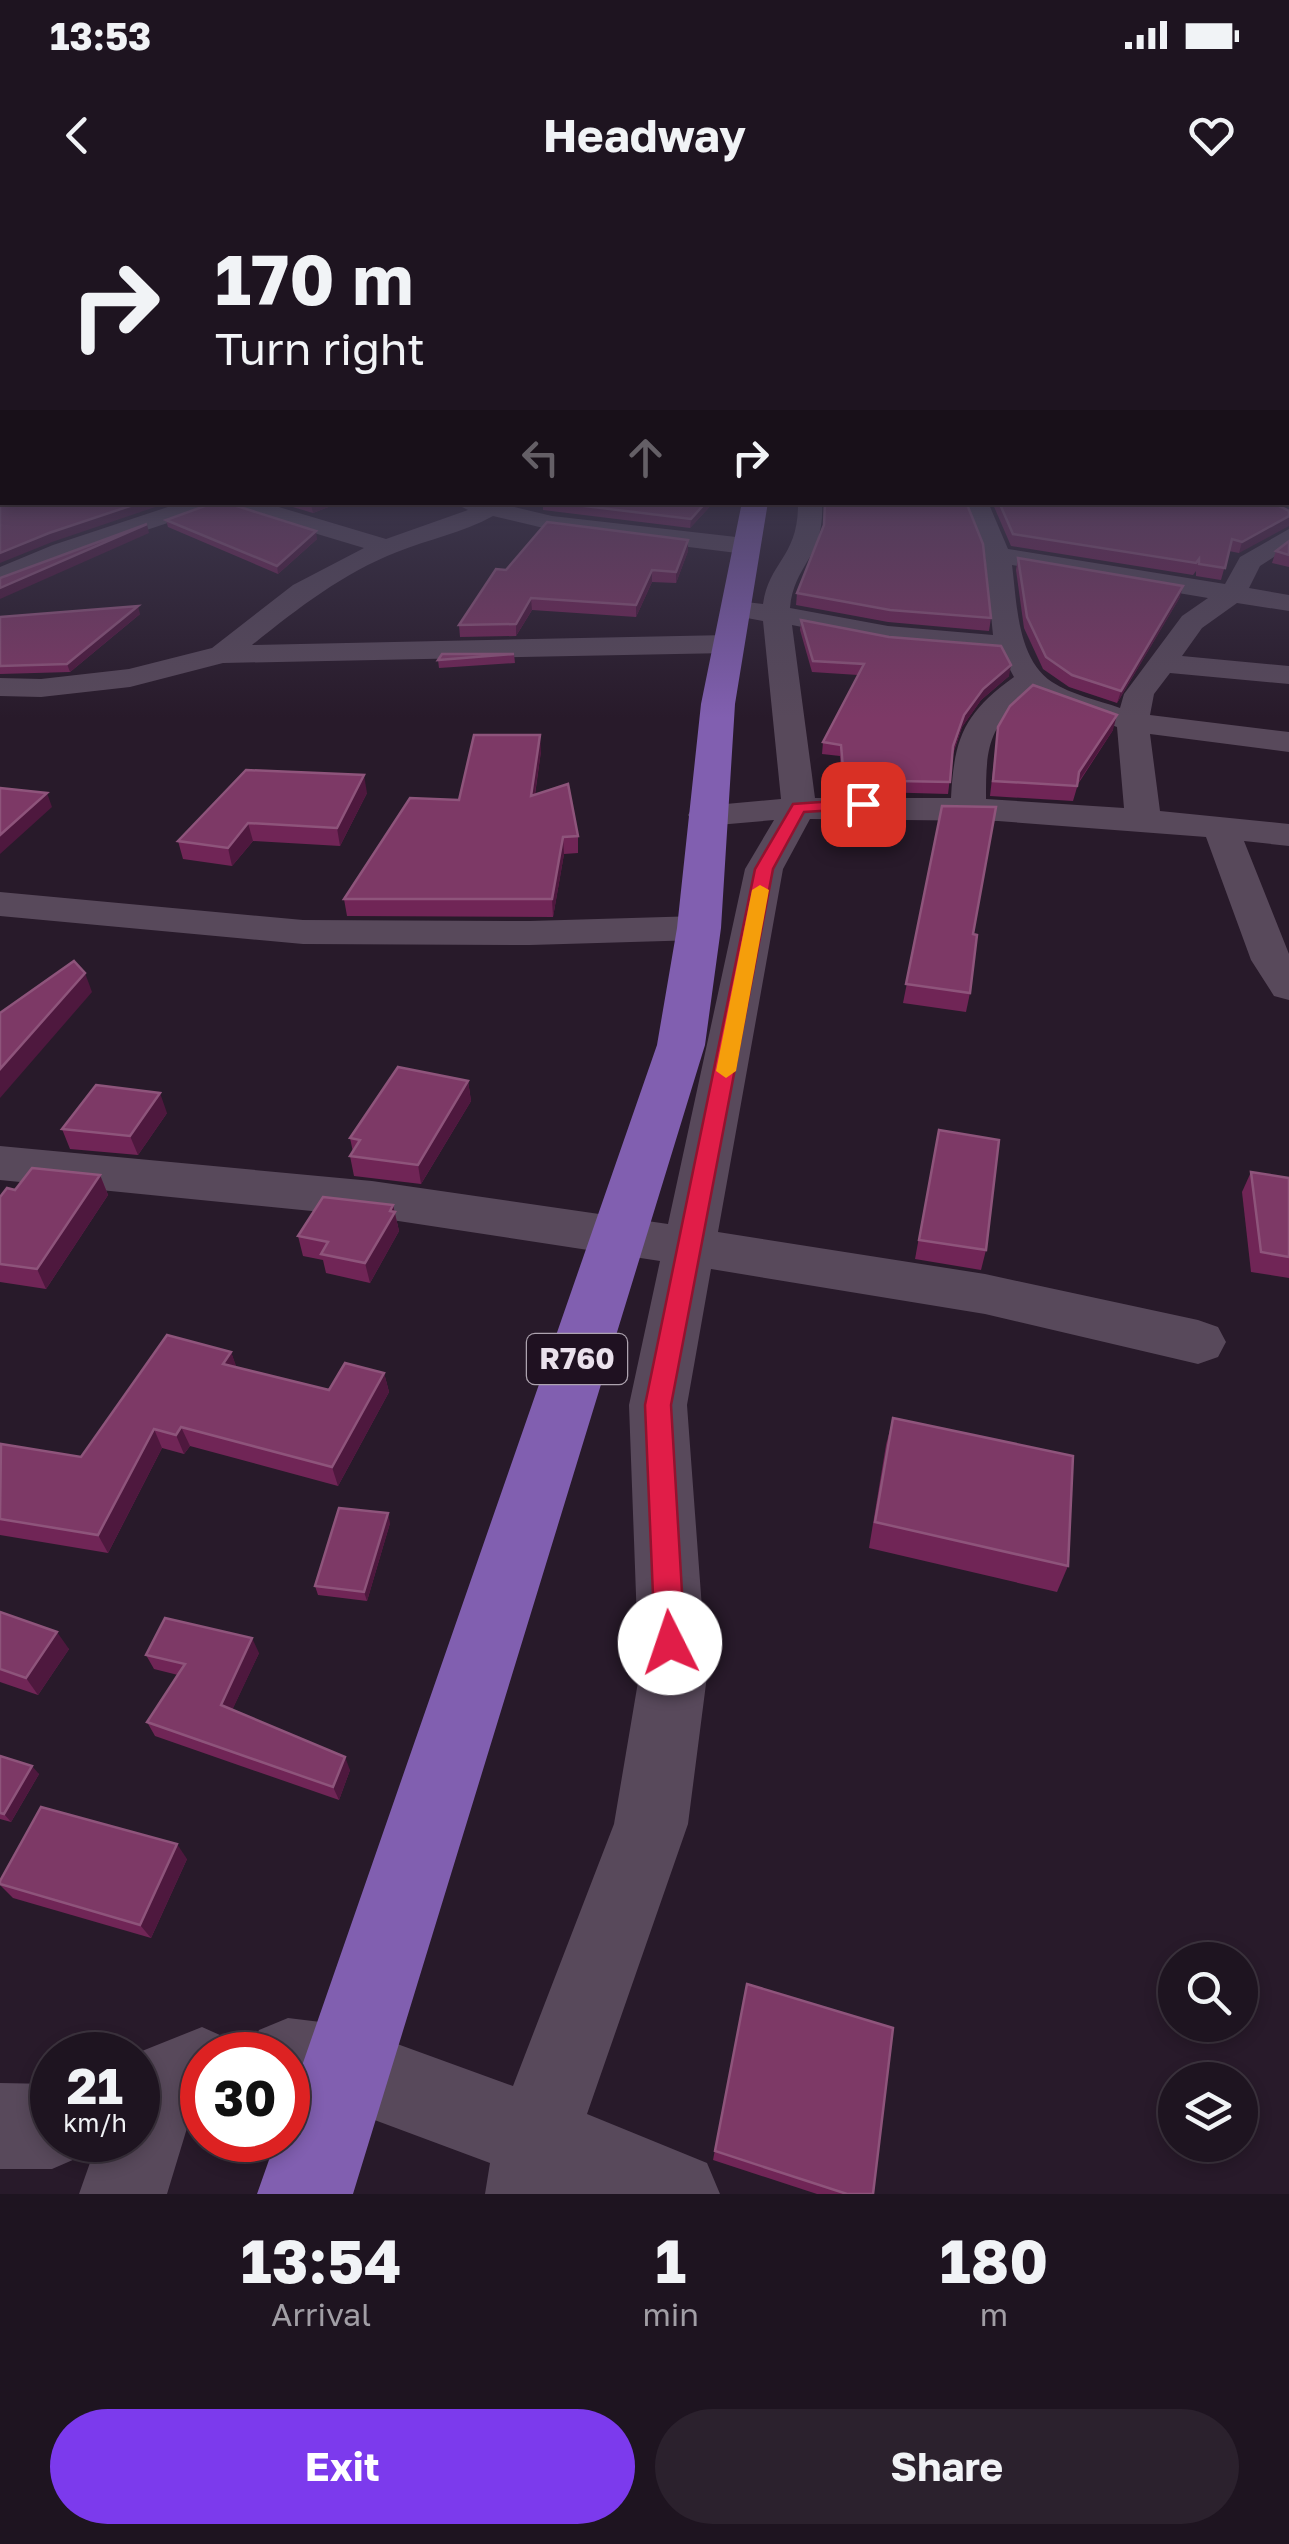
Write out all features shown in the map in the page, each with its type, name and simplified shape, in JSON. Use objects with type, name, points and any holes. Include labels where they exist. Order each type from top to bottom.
[{"type":"main road","name":"R760","points":[[304,2194],[316,2063],[476,1678],[605,1268],[704,1056],[700,928],[706,816],[747,622],[773,532]]},
{"type":"street","points":[[0,576],[117,532]]},
{"type":"street","points":[[336,532],[386,547]]},
{"type":"street","points":[[222,654],[303,591],[386,547],[433,532]]},
{"type":"street","points":[[988,532],[998,555],[1008,635],[1031,679],[1058,697],[1132,722],[1289,742]]},
{"type":"street","points":[[1142,820],[1132,722],[1139,694],[1192,622],[1234,592],[1249,562],[1289,536]]},
{"type":"street","points":[[16,538],[62,550]]},
{"type":"street","points":[[998,555],[1289,603]]},
{"type":"street","points":[[0,687],[41,688],[130,678],[222,654],[747,622],[1012,646]]},
{"type":"street","points":[[532,2165],[650,1824],[672,1676],[658,1405],[691,1246],[704,1056],[764,869],[799,807],[747,622]]},
{"type":"street","points":[[1162,662],[1289,675]]},
{"type":"street","points":[[968,807],[974,735],[991,706],[1031,679]]},
{"type":"street","points":[[0,703],[41,688]]},
{"type":"street","points":[[706,816],[799,807],[968,807],[1289,835]]},
{"type":"street","points":[[1221,828],[1272,960],[1289,987]]},
{"type":"street","points":[[7,909],[303,932],[530,933],[700,928]]},
{"type":"street","points":[[0,1163],[372,1198],[987,1294],[1198,1342]]},
{"type":"street","points":[[316,2063],[532,2165],[676,2194]]},
{"type":"street","points":[[123,2194],[166,2083]]},
{"type":"street","points":[[0,2126],[30,2126]]},
{"type":"building","points":[[0,532],[52,532],[49,533],[0,553]]},
{"type":"building","points":[[125,532],[129,532],[0,588],[0,578]]},
{"type":"building","points":[[195,532],[315,532],[277,566]]},
{"type":"building","points":[[538,532],[626,532],[688,540],[676,572],[652,570],[636,605],[531,598],[516,624],[459,625],[496,569],[506,570]]},
{"type":"building","points":[[821,532],[978,532],[983,544],[991,618],[890,610],[797,593]]},
{"type":"building","points":[[1260,532],[1242,542],[1232,539],[1225,568],[1199,564],[1199,559],[1196,563],[1013,534]]},
{"type":"building","points":[[1289,541],[1289,555],[1276,551]]},
{"type":"building","points":[[1018,558],[1183,586],[1121,691],[1072,675],[1046,657],[1027,617]]},
{"type":"building","points":[[138,606],[67,664],[0,666],[0,617]]},
{"type":"building","points":[[801,620],[889,637],[1001,646],[1011,665],[983,689],[964,715],[953,746],[950,782],[844,780],[841,745],[823,742],[864,664],[813,661]]},
{"type":"building","points":[[442,654],[514,654],[438,660]]},
{"type":"building","points":[[1033,685],[1117,715],[1079,772],[1077,786],[993,781],[998,727],[1010,706]]},
{"type":"building","points":[[474,735],[540,735],[531,796],[568,784],[578,836],[563,837],[552,899],[344,899],[410,798],[459,800]]},
{"type":"building","points":[[246,770],[364,775],[337,828],[248,823],[228,848],[178,841]]},
{"type":"building","points":[[0,788],[47,793],[0,835]]},
{"type":"building","points":[[942,806],[996,807],[973,934],[977,935],[970,993],[906,984]]},
{"type":"building","points":[[74,961],[85,973],[0,1069],[0,1013]]},
{"type":"building","points":[[398,1067],[468,1081],[418,1165],[350,1156],[360,1140],[350,1138]]},
{"type":"building","points":[[96,1085],[160,1093],[130,1136],[62,1129]]},
{"type":"building","points":[[939,1130],[999,1140],[986,1250],[919,1240]]},
{"type":"building","points":[[32,1168],[100,1175],[37,1269],[0,1264],[0,1197],[7,1188],[15,1190]]},
{"type":"building","points":[[1251,1172],[1289,1178],[1289,1257],[1261,1252]]},
{"type":"building","points":[[323,1197],[393,1205],[390,1211],[395,1212],[365,1263],[321,1254],[328,1242],[298,1236]]},
{"type":"building","points":[[167,1335],[231,1352],[223,1364],[329,1390],[345,1363],[384,1373],[332,1467],[181,1427],[176,1435],[154,1429],[98,1535],[0,1519],[1,1444],[81,1457]]},
{"type":"building","points":[[893,1418],[1073,1456],[1068,1566],[875,1522]]},
{"type":"building","points":[[339,1508],[388,1513],[364,1592],[315,1586]]},
{"type":"building","points":[[0,1612],[57,1632],[26,1678],[0,1669]]},
{"type":"building","points":[[165,1618],[252,1638],[221,1705],[345,1757],[333,1787],[147,1722],[185,1664],[146,1655]]},
{"type":"building","points":[[0,1756],[32,1766],[4,1814],[0,1813]]},
{"type":"building","points":[[41,1807],[177,1844],[140,1925],[0,1884]]},
{"type":"building","points":[[747,1984],[893,2028],[873,2194],[847,2194],[715,2151]]},
{"type":"slow traffic","points":[[726,1071],[760,890]]},
{"type":"route","points":[[670,1643],[658,1405],[764,869],[799,807],[863,804]]}]
